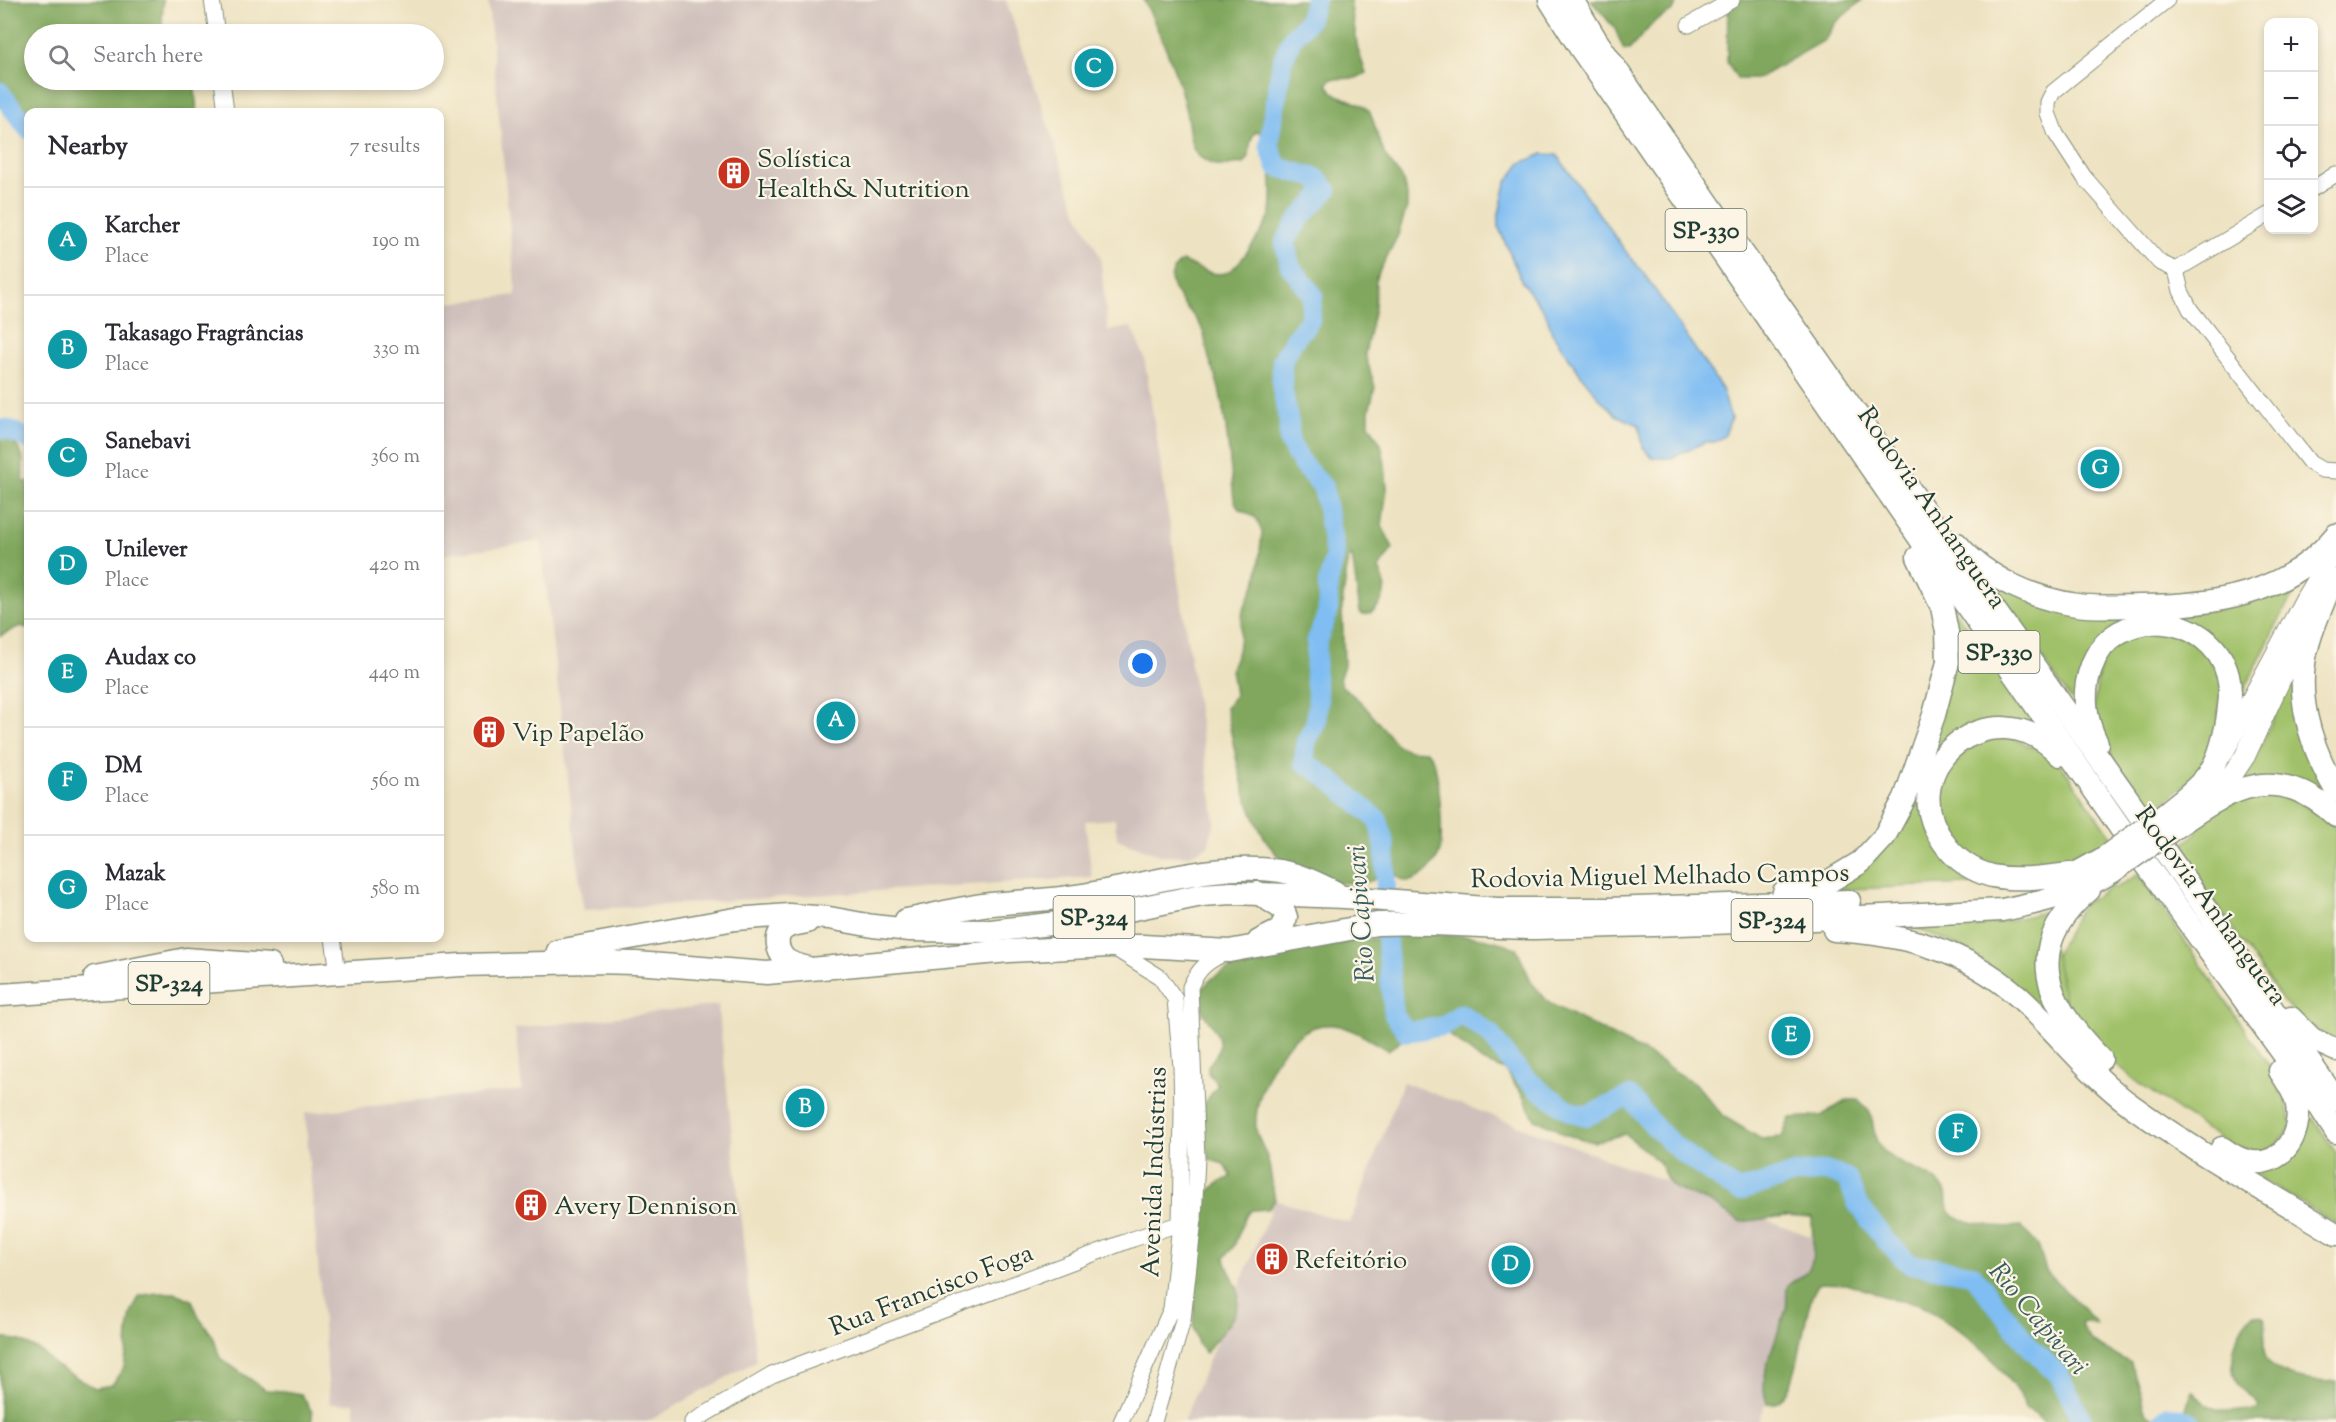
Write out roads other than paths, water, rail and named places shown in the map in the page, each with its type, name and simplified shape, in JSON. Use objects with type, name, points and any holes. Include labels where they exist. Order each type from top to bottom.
[{"type":"highway","name":"Rodovia Anhanguera","points":[[1550,0],[1581,50],[1874,456],[2119,787],[2336,1100]]},
{"type":"highway","name":"Rodovia Anhanguera","points":[[1572,0],[1596,40],[1739,248],[2106,807],[2215,962],[2293,1067],[2336,1132]]},
{"type":"highway","points":[[1874,456],[1960,548],[1995,575],[2030,592],[2076,605],[2181,606],[2225,600],[2250,593],[2284,577],[2322,550],[2336,535]]},
{"type":"highway","points":[[1695,915],[1810,888],[1846,873],[1861,862],[1884,837],[1895,819],[1910,784],[1943,687],[1947,662],[1947,632],[1942,607],[1932,582],[1874,456]]},
{"type":"highway","points":[[2334,577],[2308,642],[2303,681],[2311,739],[2336,790]]},
{"type":"highway","points":[[2119,787],[2087,719],[2087,677],[2093,660],[2112,636],[2141,623],[2170,622],[2194,632],[2215,650],[2223,662],[2228,677],[2230,706],[2226,729],[2211,771],[2195,789],[2178,818]]},
{"type":"highway","points":[[2098,870],[2036,878],[2016,878],[1992,876],[1970,868],[1952,854],[1936,831],[1930,815],[1928,794],[1932,776],[1942,759],[1956,743],[1973,733],[1986,729],[2011,728],[2038,735],[2049,743],[2106,807]]},
{"type":"highway","points":[[2215,962],[2227,990],[2292,1089],[2297,1103],[2298,1128],[2295,1136],[2283,1150],[2263,1161],[2247,1161],[2225,1151],[2133,1088],[2100,1058],[2061,1012],[2055,1000],[2047,961],[2051,939],[2067,909],[2098,870],[2178,818],[2220,798],[2250,786],[2286,785],[2319,801],[2336,816]]},
{"type":"highway","points":[[873,926],[990,904],[1092,894],[1163,878],[1247,869],[1281,871],[1352,898]]},
{"type":"highway","name":"Rodovia Miguel Melhado Campos","points":[[461,965],[628,940],[735,919],[789,915],[829,918],[910,930],[992,931],[1075,921],[1202,895],[1258,893],[1352,898],[1423,913],[1532,928],[1695,915],[2002,909],[2037,903],[2098,870]]},
{"type":"highway","points":[[1229,951],[1276,934],[1284,927],[1286,917],[1283,909],[1258,893]]},
{"type":"highway","name":"Rodovia Miguel Melhado Campos","points":[[0,995],[461,965],[636,963],[758,973],[1009,951],[1109,946],[1143,945],[1229,951],[1377,924],[1423,913]]},
{"type":"highway","points":[[1695,915],[1877,933],[1915,941],[1951,954],[1990,975],[2018,997],[2095,1074],[2133,1106],[2336,1234]]},
{"type":"highway","points":[[811,969],[786,960],[778,947],[779,933],[786,927],[829,918]]},
{"type":"highway","points":[[2212,918],[2297,1027],[2312,1039],[2336,1050]]},
{"type":"main road","points":[[2211,771],[2228,746],[2306,598],[2336,548]]},
{"type":"main road","points":[[2178,818],[2233,774],[2258,732],[2299,639],[2334,577]]},
{"type":"street","points":[[212,0],[215,24]]},
{"type":"street","points":[[1689,25],[1732,0]]},
{"type":"street","points":[[2167,0],[2053,92],[2048,102],[2048,113],[2050,123],[2084,177],[2159,262],[2176,270]]},
{"type":"street","points":[[223,90],[226,108]]},
{"type":"street","points":[[2318,185],[2336,174]]},
{"type":"street","points":[[2176,270],[2264,217]]},
{"type":"street","points":[[2176,270],[2181,291],[2190,309],[2310,463],[2322,470],[2336,471]]},
{"type":"street","points":[[334,942],[338,973]]},
{"type":"street","name":"Avenida Indústrias","points":[[1109,946],[1160,977],[1175,999],[1187,1221],[1183,1320],[1154,1422]]},
{"type":"street","name":"Avenida Indústrias","points":[[1121,1422],[1171,1309],[1197,1158],[1190,987],[1196,974],[1206,963],[1229,951]]},
{"type":"street","name":"Rua Francisco Foga","points":[[692,1422],[772,1376],[795,1366],[1133,1239],[1187,1221]]},
{"type":"water","points":[[1543,154],[1557,155],[1629,256],[1643,272],[1722,389],[1731,418],[1725,435],[1715,442],[1705,442],[1671,458],[1652,458],[1643,447],[1639,425],[1616,415],[1601,400],[1552,333],[1546,314],[1522,282],[1499,228],[1499,214],[1506,183],[1521,163]]},
{"type":"waterway","name":"Rio Capivari","points":[[1315,0],[1308,21],[1292,38],[1282,62],[1269,145],[1277,167],[1316,178],[1327,190],[1299,219],[1285,242],[1290,266],[1313,295],[1310,320],[1294,340],[1282,361],[1282,388],[1289,423],[1289,441],[1302,464],[1323,487],[1335,554],[1328,584],[1328,613],[1317,640],[1316,722],[1306,742],[1304,762],[1329,779],[1378,820],[1385,848],[1387,946],[1394,1015],[1407,1032],[1444,1026],[1461,1014],[1490,1034],[1513,1065],[1538,1089],[1572,1112],[1587,1116],[1630,1096],[1654,1126],[1679,1150],[1739,1191],[1794,1174],[1826,1171],[1847,1178],[1857,1203],[1886,1241],[1910,1264],[1972,1274],[2031,1348],[2059,1375],[2083,1422]]},
{"type":"waterway","name":"Rio Capivari","points":[[0,92],[24,124]]},
{"type":"waterway","name":"Rio Capivari","points":[[0,429],[9,430],[24,437]]},
{"type":"waterway","name":"Rio Capivari","points":[[2162,1422],[2169,1415],[2190,1422]]},
{"type":"place","name":"Sanebavi","points":[[1094,68]]},
{"type":"place","name":"Solística Health& Nutrition","points":[[734,173]]},
{"type":"place","name":"Mazak","points":[[2100,469]]},
{"type":"place","name":"Karcher","points":[[836,721]]},
{"type":"place","name":"Vip Papelão","points":[[489,732]]},
{"type":"place","name":"Audax co","points":[[1791,1036]]},
{"type":"place","name":"Takasago Fragrâncias","points":[[805,1108]]},
{"type":"place","name":"DM","points":[[1958,1133]]},
{"type":"place","name":"Avery Dennison","points":[[531,1205]]},
{"type":"place","name":"Refeitório","points":[[1272,1259]]},
{"type":"place","name":"Unilever","points":[[1511,1265]]}]
